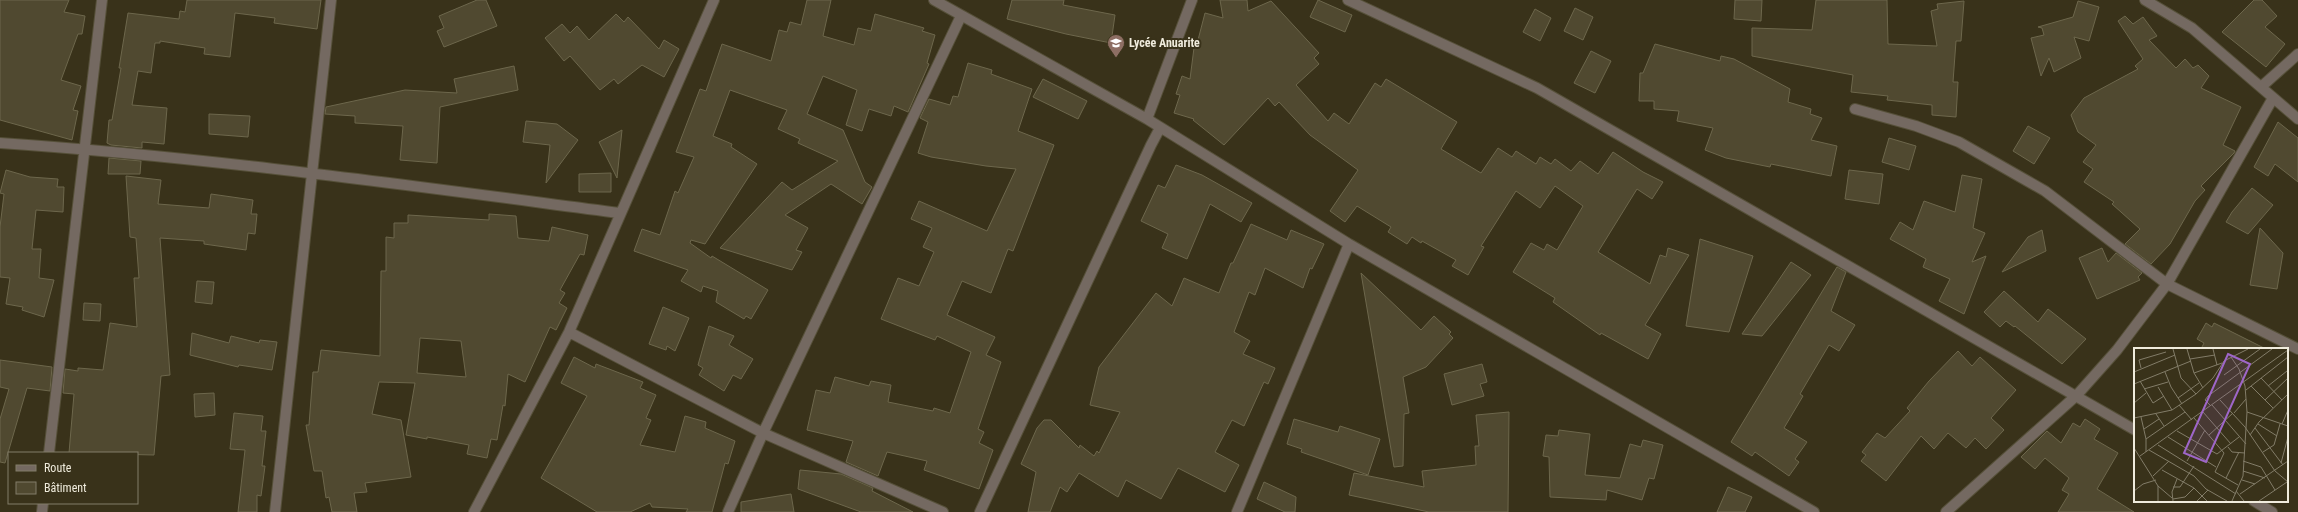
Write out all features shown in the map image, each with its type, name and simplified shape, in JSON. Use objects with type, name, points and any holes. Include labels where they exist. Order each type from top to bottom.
[{"type":"street","points":[[49,452],[83,149],[102,0]]},
{"type":"street","points":[[275,512],[331,0]]},
{"type":"street","points":[[474,512],[569,332],[714,0]]},
{"type":"street","points":[[934,0],[1147,119],[1348,244],[1814,512]]},
{"type":"street","points":[[1147,119],[1192,0]]},
{"type":"street","points":[[1348,0],[1537,88],[2077,395],[2134,429]]},
{"type":"street","points":[[2145,0],[2192,28],[2298,119]]},
{"type":"street","points":[[728,512],[762,433],[961,16]]},
{"type":"street","points":[[2261,87],[2298,54]]},
{"type":"street","points":[[1946,512],[2077,395],[2117,350],[2167,284],[2273,98]]},
{"type":"street","points":[[1855,109],[1916,126],[1958,142],[2045,191],[2167,284],[2298,349]]},
{"type":"street","points":[[980,512],[1160,128]]},
{"type":"street","points":[[0,143],[83,149],[313,173],[620,213]]},
{"type":"street","points":[[1237,512],[1348,244]]},
{"type":"street","points":[[569,332],[762,433],[943,512]]},
{"type":"street","points":[[2256,502],[2272,512]]},
{"type":"building","points":[[0,0],[69,0],[64,12],[85,16],[82,34],[78,34],[61,80],[81,86],[73,110],[78,111],[72,140],[0,120]]},
{"type":"building","points":[[187,0],[321,0],[317,29],[274,23],[275,18],[235,13],[230,57],[204,54],[205,48],[160,41],[160,43],[155,43],[151,73],[138,71],[132,105],[167,108],[164,144],[142,142],[142,148],[111,145],[107,143],[109,120],[112,120],[121,68],[119,68],[128,13],[179,19],[180,11],[185,12]]},
{"type":"building","points":[[477,0],[486,0],[497,26],[444,47],[437,31],[444,28],[439,16]]},
{"type":"building","points":[[807,0],[831,0],[823,36],[854,45],[858,28],[871,31],[875,14],[924,28],[922,31],[935,35],[927,63],[929,64],[908,112],[894,106],[891,116],[869,109],[862,131],[846,125],[857,90],[823,76],[807,114],[843,130],[865,182],[872,187],[862,204],[831,184],[785,215],[808,228],[796,250],[802,252],[792,270],[720,248],[782,182],[792,190],[838,161],[798,143],[800,139],[778,129],[787,110],[730,90],[713,136],[732,144],[731,147],[757,164],[705,244],[691,240],[690,243],[711,258],[712,256],[768,290],[751,319],[746,316],[744,319],[716,302],[718,291],[703,286],[701,292],[681,281],[688,270],[634,251],[642,229],[660,235],[675,191],[678,193],[694,157],[676,152],[700,89],[706,91],[722,44],[771,61],[779,30],[787,32],[790,22],[801,25]]},
{"type":"building","points":[[1012,0],[1064,0],[1063,5],[1115,15],[1111,43],[1066,34],[1007,19]]},
{"type":"building","points":[[1220,0],[1247,0],[1248,11],[1271,1],[1319,53],[1314,58],[1319,64],[1296,85],[1328,121],[1334,113],[1349,124],[1375,83],[1381,87],[1386,79],[1457,122],[1441,149],[1481,173],[1498,148],[1512,157],[1516,151],[1536,164],[1540,157],[1551,164],[1555,159],[1571,171],[1580,161],[1598,174],[1613,152],[1643,172],[1663,182],[1652,199],[1637,189],[1598,252],[1650,284],[1660,255],[1666,257],[1668,248],[1689,255],[1645,325],[1661,334],[1648,359],[1601,333],[1600,335],[1553,302],[1555,298],[1513,272],[1531,243],[1544,250],[1547,244],[1557,250],[1583,206],[1555,186],[1540,208],[1516,191],[1481,246],[1484,247],[1468,275],[1452,266],[1456,260],[1412,237],[1407,244],[1388,232],[1391,227],[1357,206],[1345,222],[1330,211],[1358,170],[1310,135],[1279,102],[1275,106],[1268,98],[1224,145],[1193,120],[1194,119],[1174,113],[1180,95],[1176,94],[1182,76],[1190,79],[1195,40],[1198,40],[1205,13],[1223,18]]},
{"type":"building","points":[[1318,0],[1352,15],[1345,32],[1310,17]]},
{"type":"building","points":[[1735,0],[1762,0],[1761,21],[1734,19]]},
{"type":"building","points":[[1816,0],[1887,0],[1888,44],[1937,46],[1931,11],[1938,9],[1937,4],[1964,1],[1961,41],[1956,41],[1953,82],[1958,82],[1956,117],[1932,115],[1932,105],[1887,100],[1888,96],[1851,92],[1853,75],[1752,56],[1752,28],[1812,30]]},
{"type":"building","points":[[2254,0],[2262,0],[2277,16],[2265,27],[2285,44],[2266,67],[2222,32]]},
{"type":"building","points":[[2078,1],[2099,7],[2089,41],[2074,37],[2081,58],[2054,72],[2049,58],[2041,76],[2031,38],[2044,35],[2042,28],[2038,27],[2073,17]]},
{"type":"building","points":[[1575,8],[1593,17],[1583,40],[1564,31]]},
{"type":"building","points":[[1535,9],[1551,18],[1540,41],[1523,32]]},
{"type":"building","points":[[616,14],[624,22],[628,17],[659,49],[664,40],[679,49],[664,77],[642,65],[618,84],[614,79],[600,90],[570,56],[564,61],[545,38],[562,24],[570,33],[577,26],[589,40]]},
{"type":"building","points":[[2125,16],[2133,24],[2143,17],[2157,36],[2149,40],[2176,68],[2185,59],[2193,68],[2198,65],[2209,76],[2201,88],[2241,107],[2223,145],[2235,151],[2234,153],[2201,186],[2205,190],[2195,201],[2170,244],[2151,264],[2125,244],[2140,229],[2112,204],[2114,202],[2084,182],[2093,169],[2083,162],[2096,145],[2078,132],[2071,115],[2084,98],[2138,69],[2135,66],[2143,59],[2118,21]]},
{"type":"building","points":[[1655,44],[1720,61],[1721,56],[1734,59],[1790,89],[1788,102],[1811,109],[1810,114],[1822,118],[1811,140],[1837,146],[1831,176],[1771,164],[1770,167],[1726,158],[1705,150],[1713,128],[1677,121],[1679,111],[1654,109],[1654,101],[1639,101],[1640,73],[1643,73]]},
{"type":"building","points":[[1591,51],[1611,61],[1595,93],[1574,83]]},
{"type":"building","points":[[968,63],[992,70],[991,74],[1032,89],[1018,131],[1054,145],[1013,251],[1008,249],[991,293],[962,281],[947,315],[995,337],[986,355],[1001,362],[978,429],[984,432],[979,443],[993,450],[979,489],[924,470],[927,461],[887,452],[878,476],[846,462],[853,441],[807,430],[816,390],[830,393],[835,377],[869,386],[871,381],[891,385],[888,402],[933,411],[934,408],[950,413],[971,352],[937,336],[935,340],[881,319],[898,278],[919,286],[934,252],[923,247],[932,228],[911,219],[919,201],[987,231],[1016,169],[986,166],[931,157],[918,153],[928,122],[920,118],[929,99],[950,105],[953,96],[958,97]]},
{"type":"building","points":[[514,66],[518,90],[440,107],[437,163],[400,160],[403,126],[355,123],[355,116],[325,114],[326,107],[405,90],[457,93],[454,79]]},
{"type":"building","points":[[1043,79],[1087,101],[1078,119],[1033,97]]},
{"type":"building","points":[[209,114],[250,116],[248,137],[209,134]]},
{"type":"building","points":[[526,121],[557,124],[578,140],[546,183],[550,145],[523,142]]},
{"type":"building","points":[[2278,122],[2298,138],[2298,182],[2275,164],[2268,176],[2254,167]]},
{"type":"building","points":[[2028,126],[2050,138],[2034,164],[2013,151]]},
{"type":"building","points":[[622,130],[617,178],[599,142]]},
{"type":"building","points":[[1889,138],[1916,146],[1909,170],[1882,162]]},
{"type":"building","points":[[109,158],[141,161],[140,174],[108,174]]},
{"type":"building","points":[[1176,165],[1202,175],[1252,203],[1241,222],[1210,204],[1187,259],[1162,248],[1168,234],[1141,221],[1158,185],[1165,188]]},
{"type":"building","points":[[6,170],[30,177],[58,179],[57,187],[64,187],[63,212],[36,210],[32,249],[41,249],[39,278],[54,280],[44,317],[22,310],[23,307],[6,304],[10,278],[0,277],[0,227],[4,194],[0,193]]},
{"type":"building","points":[[1849,170],[1883,174],[1879,204],[1845,199]]},
{"type":"building","points":[[611,173],[611,192],[579,192],[579,174]]},
{"type":"building","points":[[1962,175],[1982,179],[1973,228],[1985,233],[1972,262],[1986,256],[1964,314],[1939,301],[1950,279],[1923,267],[1926,259],[1890,239],[1900,222],[1913,230],[1924,201],[1955,212]]},
{"type":"building","points":[[126,176],[161,180],[158,204],[209,208],[211,194],[253,200],[251,214],[257,214],[255,234],[248,233],[246,250],[204,244],[204,241],[160,238],[170,375],[161,376],[154,455],[138,455],[138,452],[69,452],[74,394],[63,393],[65,369],[78,371],[78,368],[103,370],[110,323],[137,327],[134,278],[139,278],[136,238],[130,237]]},
{"type":"building","points":[[2252,188],[2273,205],[2248,234],[2226,222],[2232,212]]},
{"type":"building","points":[[489,214],[516,216],[518,238],[549,241],[552,227],[588,235],[584,255],[580,254],[560,290],[565,293],[559,303],[567,308],[556,330],[550,327],[525,382],[508,374],[505,406],[503,405],[497,440],[491,439],[487,458],[467,454],[469,445],[427,437],[427,439],[406,435],[415,383],[379,382],[372,414],[401,420],[411,477],[365,483],[367,492],[354,493],[357,512],[332,512],[329,497],[326,498],[322,471],[314,471],[306,425],[309,425],[313,372],[318,372],[321,350],[380,356],[381,271],[386,271],[386,237],[394,238],[394,223],[408,223],[408,215],[489,220]],"holes":[[[420,338],[461,341],[466,377],[417,373]]]},
{"type":"building","points":[[1251,224],[1287,240],[1291,230],[1324,244],[1312,269],[1310,268],[1303,288],[1265,268],[1255,295],[1249,292],[1234,332],[1250,341],[1243,354],[1275,368],[1268,384],[1264,382],[1244,426],[1232,420],[1215,452],[1239,465],[1225,492],[1178,468],[1161,499],[1126,480],[1118,497],[1079,473],[1067,492],[1060,487],[1050,512],[1028,512],[1036,472],[1021,464],[1037,428],[1044,420],[1051,420],[1079,448],[1080,445],[1094,456],[1097,451],[1099,453],[1120,412],[1090,405],[1099,367],[1156,293],[1172,306],[1184,278],[1219,293],[1231,263],[1233,263]]},
{"type":"building","points":[[2260,228],[2283,253],[2277,289],[2250,285]]},
{"type":"building","points":[[2042,230],[2046,251],[2002,272],[2028,237]]},
{"type":"building","points":[[1700,239],[1753,256],[1729,332],[1686,326]]},
{"type":"building","points":[[2102,248],[2108,262],[2116,253],[2142,273],[2138,277],[2140,280],[2097,299],[2079,258]]},
{"type":"building","points":[[1791,262],[1811,275],[1762,336],[1742,334]]},
{"type":"building","points":[[1837,267],[1846,272],[1831,311],[1855,325],[1839,351],[1829,345],[1800,394],[1803,396],[1784,428],[1807,442],[1795,459],[1799,462],[1789,476],[1755,452],[1752,456],[1731,442]]},
{"type":"building","points":[[1361,273],[1421,330],[1434,316],[1451,332],[1449,334],[1453,338],[1426,367],[1403,377],[1409,413],[1404,414],[1403,466],[1394,467]]},
{"type":"building","points":[[197,281],[214,282],[212,304],[195,302]]},
{"type":"building","points":[[2004,291],[2038,322],[2048,309],[2086,339],[2062,364],[2015,326],[2014,327],[2006,321],[2000,327],[1984,312]]},
{"type":"building","points":[[84,303],[101,304],[100,321],[83,320]]},
{"type":"building","points":[[663,307],[689,318],[675,351],[667,346],[666,350],[649,344]]},
{"type":"building","points":[[2206,323],[2212,327],[2214,323],[2264,348],[2202,348],[2204,343],[2197,339]]},
{"type":"building","points":[[709,326],[734,336],[729,345],[753,359],[741,379],[733,375],[724,391],[699,375],[703,368],[698,365]]},
{"type":"building","points":[[192,333],[229,343],[231,336],[259,343],[260,340],[277,342],[272,370],[239,365],[238,367],[190,355]]},
{"type":"building","points":[[1958,351],[1972,366],[1980,357],[2016,390],[1991,418],[2004,430],[1986,449],[1975,438],[1966,448],[1948,433],[1934,449],[1921,436],[1886,481],[1861,461],[1866,455],[1862,452],[1877,433],[1885,438],[1910,411],[1907,408],[1929,381]]},
{"type":"building","points":[[574,357],[595,368],[596,364],[643,382],[640,388],[656,395],[646,418],[651,420],[640,445],[675,452],[685,416],[706,422],[705,428],[735,441],[728,464],[725,463],[712,512],[686,512],[688,509],[652,507],[650,503],[630,512],[597,512],[541,478],[587,396],[561,383]]},
{"type":"building","points":[[0,360],[52,367],[50,391],[27,388],[5,463],[0,462],[0,419],[9,389],[0,387]]},
{"type":"building","points":[[1482,364],[1487,382],[1480,384],[1484,396],[1452,405],[1444,374]]},
{"type":"building","points":[[214,393],[215,415],[195,417],[194,394]]},
{"type":"building","points":[[1509,412],[1508,512],[1429,512],[1349,495],[1354,473],[1424,487],[1422,471],[1476,465],[1475,446],[1479,446],[1476,415]]},
{"type":"building","points":[[234,413],[263,416],[261,431],[266,431],[262,466],[265,466],[261,496],[257,495],[257,512],[238,512],[245,450],[230,449]]},
{"type":"building","points":[[1294,419],[1338,432],[1340,426],[1380,439],[1368,475],[1301,452],[1302,449],[1287,444]]},
{"type":"building","points":[[2085,419],[2100,429],[2094,439],[2118,453],[2097,489],[2134,512],[2058,512],[2069,494],[2062,490],[2069,478],[2045,458],[2035,469],[2021,457],[2047,431],[2061,443],[2073,423],[2080,427]]},
{"type":"building","points":[[1559,430],[1590,434],[1585,475],[1620,478],[1630,444],[1641,447],[1643,440],[1663,445],[1654,479],[1649,478],[1642,500],[1607,490],[1606,500],[1550,497],[1549,457],[1543,456],[1546,435],[1558,436]]},
{"type":"building","points":[[800,470],[841,474],[873,488],[872,491],[913,512],[861,512],[798,489]]},
{"type":"building","points":[[1264,482],[1296,497],[1295,512],[1285,512],[1257,499]]},
{"type":"building","points":[[1728,487],[1752,497],[1745,512],[1717,512]]},
{"type":"building","points":[[791,494],[794,512],[741,512],[741,502]]},
{"type":"place","name":"Lycée Anuarite","points":[[1116,58]]}]
